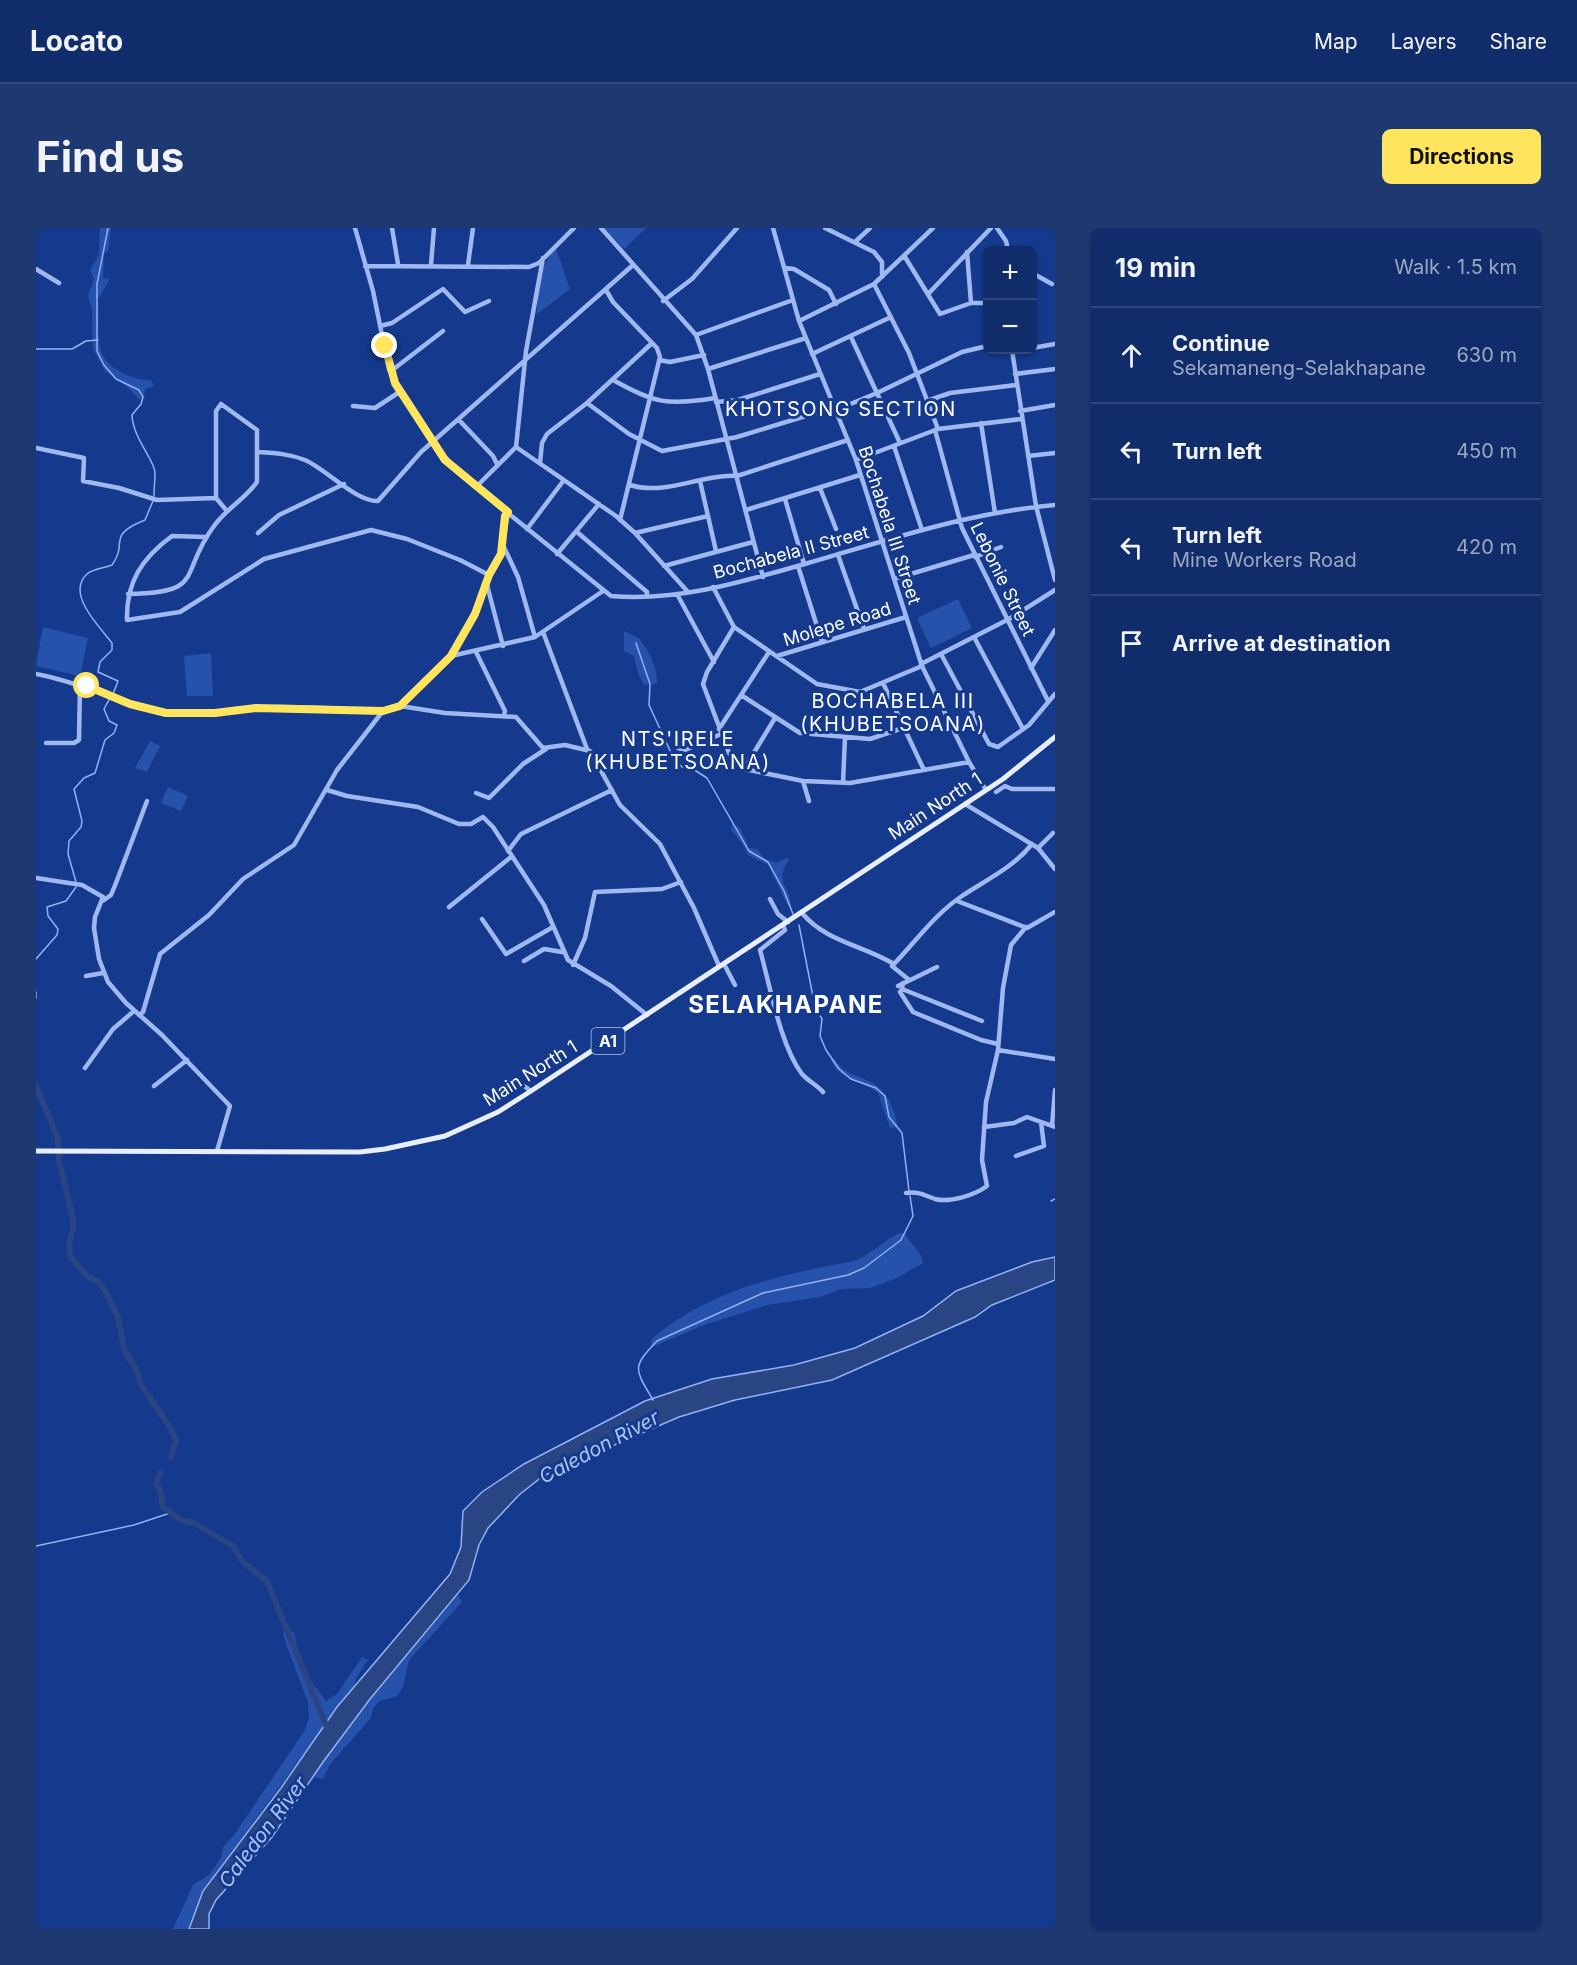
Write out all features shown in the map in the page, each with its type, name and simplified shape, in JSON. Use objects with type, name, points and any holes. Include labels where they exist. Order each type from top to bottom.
[{"type":"main road","name":"Main North 1","points":[[36,1151],[360,1152],[414,1144],[470,1126],[531,1091],[786,924],[1030,760],[1055,737]]},
{"type":"street","points":[[355,228],[389,369],[433,442],[450,465],[603,591],[535,637],[451,656]]},
{"type":"street","points":[[392,228],[398,264]]},
{"type":"street","points":[[431,265],[433,228]]},
{"type":"street","points":[[468,265],[473,228]]},
{"type":"street","points":[[365,266],[398,264],[529,267],[543,258],[574,228]]},
{"type":"street","points":[[601,228],[620,246],[663,301],[696,335],[708,369],[763,577]]},
{"type":"street","points":[[663,301],[692,279],[737,228]]},
{"type":"street","name":"Bochabela III Street","points":[[773,228],[799,321],[856,460],[922,665],[969,762],[986,790]]},
{"type":"street","points":[[825,228],[878,255],[882,262],[882,277]]},
{"type":"street","points":[[855,242],[870,228]]},
{"type":"street","points":[[799,321],[874,284],[933,228]]},
{"type":"street","points":[[928,293],[991,228]]},
{"type":"street","points":[[997,228],[1007,246]]},
{"type":"street","points":[[967,252],[971,303]]},
{"type":"street","points":[[905,257],[940,314],[971,303],[983,303]]},
{"type":"street","points":[[476,487],[516,447],[532,305],[543,269],[543,258]]},
{"type":"street","points":[[259,453],[290,455],[307,461],[372,501],[378,501],[421,452],[633,265]]},
{"type":"street","points":[[36,268],[59,283]]},
{"type":"street","points":[[785,268],[794,269],[829,290],[836,304]]},
{"type":"street","points":[[1037,276],[1052,284]]},
{"type":"street","name":"Lebonie Street","points":[[874,284],[891,316],[927,400],[960,520],[975,556],[1009,619],[1048,701]]},
{"type":"street","points":[[380,326],[392,323],[443,289],[465,312],[489,301]]},
{"type":"street","points":[[606,290],[613,302],[657,348],[659,360],[620,520]]},
{"type":"street","points":[[696,335],[793,300]]},
{"type":"street","points":[[812,354],[891,316]]},
{"type":"street","points":[[389,369],[395,368],[443,331]]},
{"type":"street","points":[[851,337],[900,443]]},
{"type":"street","points":[[708,369],[806,338]]},
{"type":"street","points":[[540,463],[540,454],[547,434],[587,403],[652,343]]},
{"type":"street","points":[[1037,347],[1055,344]]},
{"type":"street","points":[[587,403],[640,440],[662,451],[756,432],[835,409],[878,393],[962,352],[983,347]]},
{"type":"street","points":[[1012,354],[1036,506],[1055,580]]},
{"type":"street","points":[[659,360],[670,362],[704,355]]},
{"type":"street","points":[[1015,374],[1055,369]]},
{"type":"street","points":[[613,380],[650,399],[674,404],[738,400],[820,374]]},
{"type":"street","points":[[927,400],[950,393],[1016,385]]},
{"type":"street","points":[[353,406],[375,408],[401,391]]},
{"type":"street","points":[[129,594],[170,591],[181,585],[195,564],[207,537],[226,510],[257,482],[258,430],[221,404],[218,406],[216,498],[226,510]]},
{"type":"street","points":[[1020,411],[1055,405]]},
{"type":"street","points":[[856,460],[937,430],[1021,419]]},
{"type":"street","points":[[459,420],[497,464]]},
{"type":"street","points":[[981,423],[995,513]]},
{"type":"street","points":[[630,485],[652,490],[700,482],[718,476],[737,476],[848,440]]},
{"type":"street","points":[[894,446],[922,530]]},
{"type":"street","points":[[36,447],[84,458],[83,481],[119,488],[157,500],[216,498]]},
{"type":"street","points":[[516,447],[620,520],[635,533],[688,592]]},
{"type":"street","points":[[1028,456],[1055,453]]},
{"type":"street","points":[[528,454],[540,454]]},
{"type":"street","points":[[746,510],[860,475]]},
{"type":"street","points":[[527,528],[564,480]]},
{"type":"street","points":[[700,482],[717,551]]},
{"type":"street","points":[[258,533],[279,515],[344,484]]},
{"type":"street","points":[[820,488],[836,529]]},
{"type":"street","points":[[785,499],[822,642]]},
{"type":"street","points":[[557,554],[578,532],[599,504]]},
{"type":"street","name":"Bochabela II Street","points":[[603,591],[611,596],[647,596],[688,592],[763,577],[960,520],[1036,506],[1055,505]]},
{"type":"street","points":[[400,706],[451,656],[461,639],[503,545],[505,516],[508,512]]},
{"type":"street","points":[[635,533],[708,516]]},
{"type":"street","points":[[207,537],[172,536],[134,575],[129,594],[127,620],[180,612],[264,560],[371,530],[407,539],[460,560],[489,575]]},
{"type":"street","points":[[578,532],[647,592],[647,596]]},
{"type":"street","points":[[664,566],[753,542]]},
{"type":"street","points":[[503,545],[518,577],[535,637]]},
{"type":"street","points":[[894,579],[1001,548]]},
{"type":"street","points":[[1046,549],[1055,548]]},
{"type":"street","points":[[838,555],[864,629]]},
{"type":"street","points":[[486,585],[503,646]]},
{"type":"street","points":[[713,587],[734,627],[769,652],[817,684],[831,689],[860,692],[922,665],[1009,619],[1055,590]]},
{"type":"street","points":[[677,594],[714,662]]},
{"type":"street","name":"Molepe Road","points":[[777,657],[906,617]]},
{"type":"street","points":[[734,627],[703,684],[720,732],[734,761],[744,769],[803,781],[843,783],[969,762]]},
{"type":"street","points":[[1031,668],[1055,630]]},
{"type":"street","points":[[543,632],[587,749],[597,762],[620,805],[660,844],[721,965],[735,985]]},
{"type":"street","points":[[974,637],[1023,729]]},
{"type":"street","points":[[461,639],[469,652]]},
{"type":"street","points":[[476,652],[505,711],[504,715]]},
{"type":"street","points":[[678,748],[685,750],[720,732],[769,652]]},
{"type":"street","points":[[941,654],[989,744],[999,747],[1023,729],[1055,694]]},
{"type":"street","points":[[36,674],[80,683],[130,704],[166,713],[215,713],[256,708],[383,711],[400,706],[445,713],[504,715],[516,717],[546,749]]},
{"type":"street","points":[[46,743],[74,743],[79,740],[80,683]]},
{"type":"street","points":[[883,683],[924,770]]},
{"type":"street","points":[[741,695],[800,733],[870,739],[903,728]]},
{"type":"street","points":[[139,1015],[143,1012],[160,954],[208,915],[243,879],[294,845],[337,770],[383,711]]},
{"type":"street","points":[[744,769],[775,718]]},
{"type":"street","points":[[843,783],[845,737]]},
{"type":"street","points":[[476,793],[489,798],[523,764],[546,749],[565,745],[587,749]]},
{"type":"street","points":[[803,781],[809,801]]},
{"type":"street","points":[[998,782],[1002,788]]},
{"type":"street","points":[[996,792],[1005,786],[1012,789],[1055,789]]},
{"type":"street","points":[[327,790],[347,796],[418,807],[459,824],[471,824],[483,817],[493,827],[544,905],[562,952],[573,965],[611,986],[647,1015]]},
{"type":"street","points":[[507,850],[521,834],[612,790]]},
{"type":"street","points":[[147,801],[116,883],[111,894],[104,900],[94,922],[96,945],[103,973],[118,995],[187,1060],[230,1106],[218,1151]]},
{"type":"street","points":[[965,804],[1038,848],[1055,869]]},
{"type":"street","points":[[1038,848],[1053,833]]},
{"type":"street","points":[[982,1021],[903,984],[892,966],[932,921],[957,901],[993,878],[1032,844]]},
{"type":"street","points":[[449,907],[511,857]]},
{"type":"street","points":[[36,878],[82,885],[100,893],[104,900]]},
{"type":"street","points":[[573,965],[585,938],[595,892],[662,889],[681,882]]},
{"type":"street","points":[[770,899],[786,924],[785,930],[760,950],[777,1015],[802,1073],[823,1092]]},
{"type":"street","points":[[957,901],[1026,927]]},
{"type":"street","points":[[909,1193],[938,1200],[973,1195],[986,1187],[988,1183],[982,1160],[986,1102],[998,1047],[1003,988],[1011,945],[1026,927],[1055,912]]},
{"type":"street","points":[[802,913],[821,932],[894,964]]},
{"type":"street","points":[[482,919],[506,954],[553,927]]},
{"type":"street","points":[[524,961],[544,949],[562,952]]},
{"type":"street","points":[[937,967],[903,984],[900,992],[913,1012],[998,1047],[1055,1059]]},
{"type":"street","points":[[86,976],[103,973]]},
{"type":"street","points":[[85,1068],[113,1029],[134,1011]]},
{"type":"street","points":[[154,1086],[187,1060]]},
{"type":"street","points":[[524,1086],[531,1091]]},
{"type":"street","points":[[984,1127],[1014,1123],[1027,1117],[1054,1126],[1055,1090]]},
{"type":"street","points":[[1016,1156],[1044,1146],[1041,1122]]},
{"type":"shaded area","points":[[100,228],[111,228],[108,252],[104,253],[103,279],[108,278],[109,281],[98,299],[100,349],[110,365],[119,371],[134,378],[151,380],[154,386],[145,389],[144,398],[139,399],[125,385],[105,371],[93,349],[92,308],[88,296],[94,279],[90,270],[99,255]]},
{"type":"shaded area","points":[[604,228],[646,228],[624,249]]},
{"type":"shaded area","points":[[556,249],[570,289],[537,314],[543,271],[550,255]]},
{"type":"shaded area","points":[[958,599],[972,628],[931,648],[917,618]]},
{"type":"shaded area","points":[[43,627],[88,638],[80,676],[36,666]]},
{"type":"shaded area","points":[[624,631],[639,639],[647,649],[654,666],[657,684],[644,685],[634,656],[624,651]]},
{"type":"shaded area","points":[[211,653],[213,696],[187,696],[184,656]]},
{"type":"shaded area","points":[[150,741],[160,746],[147,772],[135,768]]},
{"type":"shaded area","points":[[168,787],[188,796],[181,811],[161,803]]},
{"type":"shaded area","points":[[732,823],[740,828],[749,848],[757,849],[764,858],[776,863],[787,858],[789,860],[783,878],[791,905],[788,906],[768,865],[748,855],[731,830]]},
{"type":"shaded area","points":[[835,1059],[846,1071],[881,1089],[892,1107],[898,1127],[890,1128],[878,1093],[839,1072],[831,1060]]},
{"type":"shaded area","points":[[900,1233],[905,1233],[923,1263],[897,1278],[870,1288],[842,1289],[820,1297],[767,1305],[701,1326],[650,1348],[652,1339],[673,1322],[720,1297],[770,1279],[856,1260]]},
{"type":"shaded area","points":[[458,1595],[462,1602],[409,1660],[403,1687],[397,1696],[380,1701],[373,1708],[371,1718],[330,1764],[323,1779],[312,1777],[370,1699]]},
{"type":"shaded area","points":[[288,1628],[294,1633],[302,1669],[309,1674],[310,1680],[326,1701],[337,1694],[362,1657],[368,1660],[356,1678],[355,1684],[203,1891],[189,1929],[173,1929],[193,1885],[210,1874],[221,1858],[223,1847],[234,1835],[305,1730],[309,1718],[308,1702],[285,1641],[283,1633]]},
{"type":"water","name":"Caledon River","points":[[1055,1257],[1055,1280],[992,1305],[975,1317],[832,1380],[735,1400],[679,1417],[543,1476],[519,1495],[488,1528],[479,1545],[469,1580],[370,1699],[323,1762],[272,1837],[216,1900],[209,1914],[209,1929],[189,1929],[203,1891],[281,1788],[337,1707],[450,1574],[461,1547],[463,1511],[482,1492],[524,1464],[645,1401],[712,1379],[794,1365],[855,1348],[923,1316],[956,1291],[1032,1262]]},
{"type":"waterway","points":[[108,228],[97,284],[97,351],[104,365],[116,379],[139,390],[143,397],[141,404],[132,415],[136,432],[154,468],[154,496]]},
{"type":"waterway","points":[[36,349],[72,349],[86,341],[98,340]]},
{"type":"waterway","points":[[113,694],[118,681],[98,672],[100,662],[112,650],[112,643],[93,620],[82,601],[81,582],[89,572],[112,565],[119,551],[121,535],[145,520],[153,501]]},
{"type":"waterway","points":[[636,643],[650,684],[649,705],[673,757],[682,767],[693,769],[707,778],[749,851],[768,862],[784,891],[793,914]]},
{"type":"waterway","points":[[76,882],[68,854],[69,841],[81,827],[82,821],[74,789],[84,778],[95,773],[105,740],[114,733],[117,725],[109,721],[104,709],[110,698]]},
{"type":"waterway","points":[[36,959],[57,935],[58,929],[48,916],[47,907],[66,901],[76,887]]},
{"type":"waterway","points":[[799,925],[815,1007],[822,1019],[820,1036],[839,1069],[851,1079],[876,1088],[885,1096],[889,1117],[902,1133],[909,1191]]},
{"type":"waterway","points":[[36,992],[36,998]]},
{"type":"waterway","points":[[36,1086],[58,1139],[59,1161],[74,1223],[69,1245],[70,1256],[87,1276],[99,1282],[108,1296],[118,1318],[125,1352],[136,1369],[141,1385],[171,1429],[176,1441],[171,1457]]},
{"type":"waterway","name":"Caledon River","points":[[653,1400],[642,1382],[638,1369],[643,1357],[657,1341],[763,1293],[848,1275],[864,1268],[901,1240],[913,1216],[910,1196]]},
{"type":"waterway","points":[[1051,1201],[1055,1199]]},
{"type":"waterway","points":[[160,1473],[156,1483],[160,1490],[163,1507],[181,1520],[194,1523],[233,1546],[242,1561],[267,1581],[328,1730]]},
{"type":"waterway","points":[[36,1546],[134,1525],[170,1513]]},
{"type":"district","name":"KHOTSONG SECTION","points":[[841,409]]},
{"type":"district","name":"BOCHABELA III (KHUBETSOANA)","points":[[893,712]]},
{"type":"district","name":"NTS'IRELE (KHUBETSOANA)","points":[[678,750]]},
{"type":"district","name":"SELAKHAPANE","points":[[786,1004]]},
{"type":"route","points":[[87,686],[130,704],[166,713],[215,713],[244,708],[335,708],[383,711],[400,706],[451,656],[475,614],[489,575],[501,554],[505,516],[508,512],[445,460],[395,383],[389,369],[385,346]]}]
